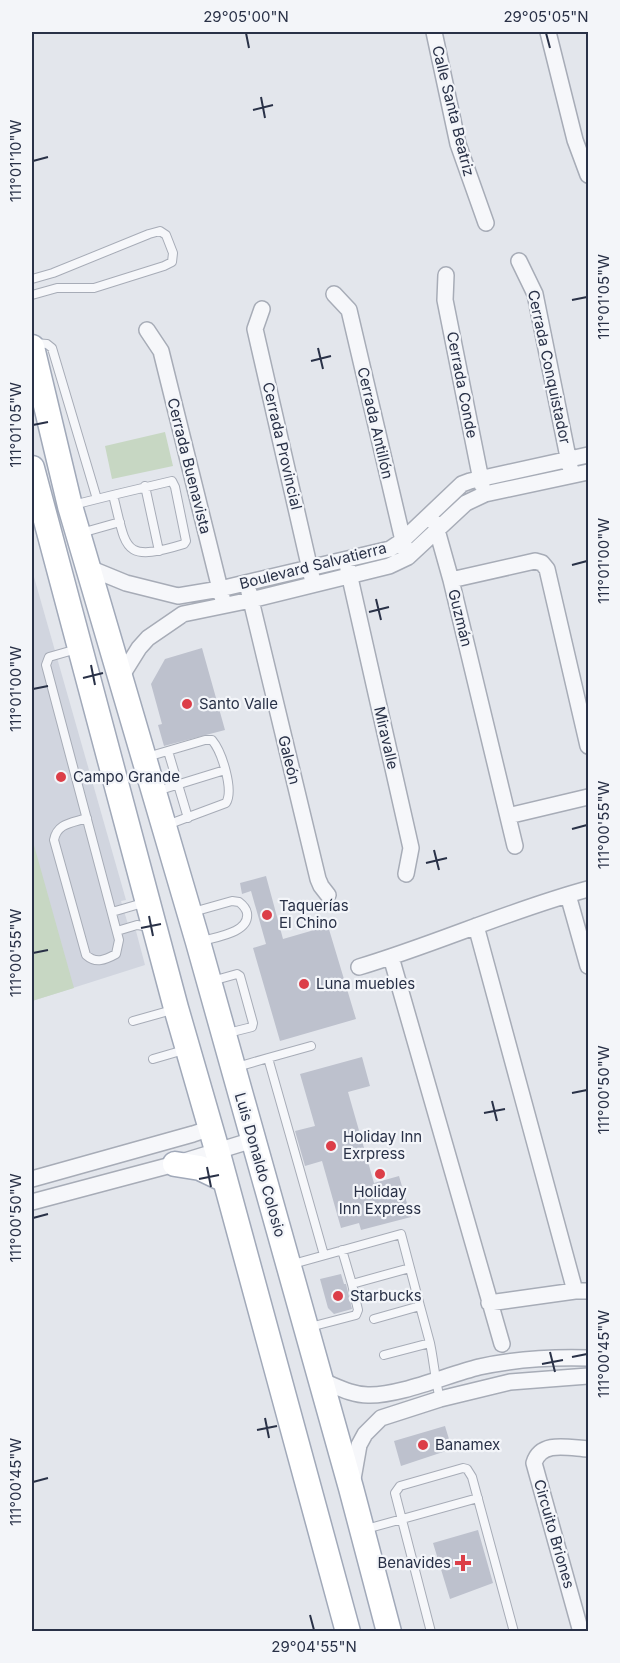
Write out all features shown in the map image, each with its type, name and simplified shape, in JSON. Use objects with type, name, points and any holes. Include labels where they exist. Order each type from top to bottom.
[{"type":"main road","name":"Luis Donaldo Colosio","points":[[32,345],[70,506],[122,690],[198,942],[389,1632]]},
{"type":"main road","points":[[32,462],[44,476],[63,478]]},
{"type":"main road","points":[[32,468],[176,1008],[348,1630]]},
{"type":"main road","points":[[135,854],[159,888],[166,890],[181,888]]},
{"type":"main road","points":[[155,927],[169,925],[174,927],[206,973]]},
{"type":"main road","points":[[175,1164],[200,1168],[225,1180]]},
{"type":"street","name":"Calle Santa Beatriz","points":[[434,32],[458,144],[486,223]]},
{"type":"street","points":[[548,32],[575,140],[588,175]]},
{"type":"street","name":"Cerrada Conquistador","points":[[519,261],[536,294],[572,476]]},
{"type":"street","name":"Cerrada Conde","points":[[446,275],[445,300],[485,494]]},
{"type":"street","name":"Cerrada Antillón","points":[[334,294],[349,310],[402,541],[408,557]]},
{"type":"street","name":"Cerrada Provincial","points":[[262,309],[255,329],[314,584]]},
{"type":"street","name":"Cerrada Buenavista","points":[[147,330],[161,351],[223,605]]},
{"type":"street","name":"Boulevard Salvatierra","points":[[87,567],[126,583],[178,596],[220,589],[390,549],[402,541],[462,484],[480,477],[588,455]]},
{"type":"street","name":"Boulevard Salvatierra","points":[[122,690],[139,648],[148,638],[183,614],[350,577],[389,566],[408,557],[466,503],[485,494],[588,472]]},
{"type":"street","points":[[430,513],[438,529],[451,580]]},
{"type":"street","name":"Miravalle","points":[[346,560],[411,848],[406,874]]},
{"type":"street","name":"Guzmán","points":[[515,846],[451,580],[535,561],[542,563],[546,569],[588,746]]},
{"type":"street","name":"Galeón","points":[[246,583],[318,879],[328,895]]},
{"type":"street","points":[[178,596],[183,614]]},
{"type":"street","points":[[508,816],[588,797]]},
{"type":"street","points":[[359,967],[588,889]]},
{"type":"street","points":[[568,895],[588,966]]},
{"type":"street","points":[[476,926],[582,1291],[489,1303]]},
{"type":"street","points":[[391,957],[502,1344]]},
{"type":"street","points":[[32,1179],[193,1134],[214,1139],[253,1140]]},
{"type":"street","points":[[32,1202],[175,1164],[214,1139]]},
{"type":"street","points":[[320,1380],[352,1393],[386,1394],[506,1362],[588,1358]]},
{"type":"street","points":[[506,1362],[510,1382]]},
{"type":"street","points":[[351,1488],[359,1445],[365,1434],[381,1418],[440,1399],[510,1382],[588,1376]]},
{"type":"street","name":"Circuito Briones","points":[[581,1632],[534,1463],[542,1449],[550,1447],[588,1449]]},
{"type":"lane","points":[[32,279],[160,231],[166,235],[173,253],[172,262],[164,266],[93,288],[81,290],[57,288],[32,295]]},
{"type":"lane","points":[[53,273],[57,288]]},
{"type":"lane","points":[[32,345],[47,344],[52,348],[98,499]]},
{"type":"lane","points":[[70,506],[144,486],[172,481],[186,536],[184,544],[145,554],[132,550],[125,542],[113,495]]},
{"type":"lane","points":[[144,486],[159,551]]},
{"type":"lane","points":[[78,533],[120,522]]},
{"type":"lane","points":[[80,648],[49,657],[46,666],[87,818],[119,940],[116,954],[98,961],[86,955],[54,840],[56,831],[61,826],[87,818]]},
{"type":"lane","points":[[143,758],[205,740],[212,740],[218,747],[230,789],[230,798],[226,803],[164,826]]},
{"type":"lane","points":[[168,751],[189,818]]},
{"type":"lane","points":[[153,792],[225,770]]},
{"type":"lane","points":[[189,913],[232,901],[239,902],[246,911],[247,920],[245,925],[239,929],[198,942]]},
{"type":"lane","points":[[112,912],[148,902]]},
{"type":"lane","points":[[117,931],[137,925],[155,927]]},
{"type":"lane","points":[[206,973],[240,976],[254,1023],[252,1027],[223,1034]]},
{"type":"lane","points":[[133,1021],[176,1008]]},
{"type":"lane","points":[[233,1069],[311,1046]]},
{"type":"lane","points":[[153,1059],[188,1048]]},
{"type":"lane","points":[[268,1058],[324,1255]]},
{"type":"lane","points":[[288,1265],[399,1234],[430,1342],[440,1399]]},
{"type":"lane","points":[[306,1329],[356,1315],[358,1310],[342,1250]]},
{"type":"lane","points":[[352,1284],[410,1268]]},
{"type":"lane","points":[[374,1318],[420,1306]]},
{"type":"lane","points":[[384,1355],[430,1342]]},
{"type":"lane","points":[[432,1632],[395,1498],[396,1490],[400,1486],[463,1468],[470,1472],[514,1632]]},
{"type":"lane","points":[[362,1530],[478,1498]]},
{"type":"shaded area","name":"Campo Grande","points":[[32,570],[126,900],[121,901],[130,931],[136,931],[145,965],[32,1001]]},
{"type":"green space","points":[[165,432],[173,466],[112,479],[105,446]]},
{"type":"green space","points":[[32,838],[74,988],[32,1001]]},
{"type":"building","name":"Santo Valle","points":[[202,648],[225,730],[164,746],[158,725],[162,724],[151,684],[165,659]]},
{"type":"building","name":"Luna muebles","points":[[266,876],[283,939],[328,926],[356,1019],[280,1041],[253,948],[266,944],[251,891],[242,894],[240,883]]},
{"type":"building","name":"Holiday Inn Exrpress","points":[[362,1057],[370,1086],[348,1092],[374,1183],[399,1176],[411,1217],[361,1230],[359,1223],[341,1228],[322,1161],[305,1166],[295,1131],[315,1126],[300,1074]]},
{"type":"building","name":"Starbucks","points":[[341,1274],[352,1309],[334,1314],[328,1308],[320,1279]]},
{"type":"building","name":"Banamex","points":[[445,1426],[452,1449],[401,1466],[394,1441]]},
{"type":"building","name":"Benavides","points":[[478,1530],[493,1583],[450,1599],[433,1543]]},
{"type":"place","name":"Santo Valle","points":[[187,704]]},
{"type":"place","name":"Campo Grande","points":[[61,777]]},
{"type":"place","name":"Taquerías El Chino","points":[[267,915]]},
{"type":"place","name":"Luna muebles","points":[[304,984]]},
{"type":"place","name":"Holiday Inn Exrpress","points":[[331,1146]]},
{"type":"place","name":"Holiday Inn Express","points":[[380,1174]]},
{"type":"place","name":"Starbucks","points":[[338,1296]]},
{"type":"place","name":"Banamex","points":[[423,1445]]},
{"type":"place","name":"Benavides","points":[[463,1563]]}]
